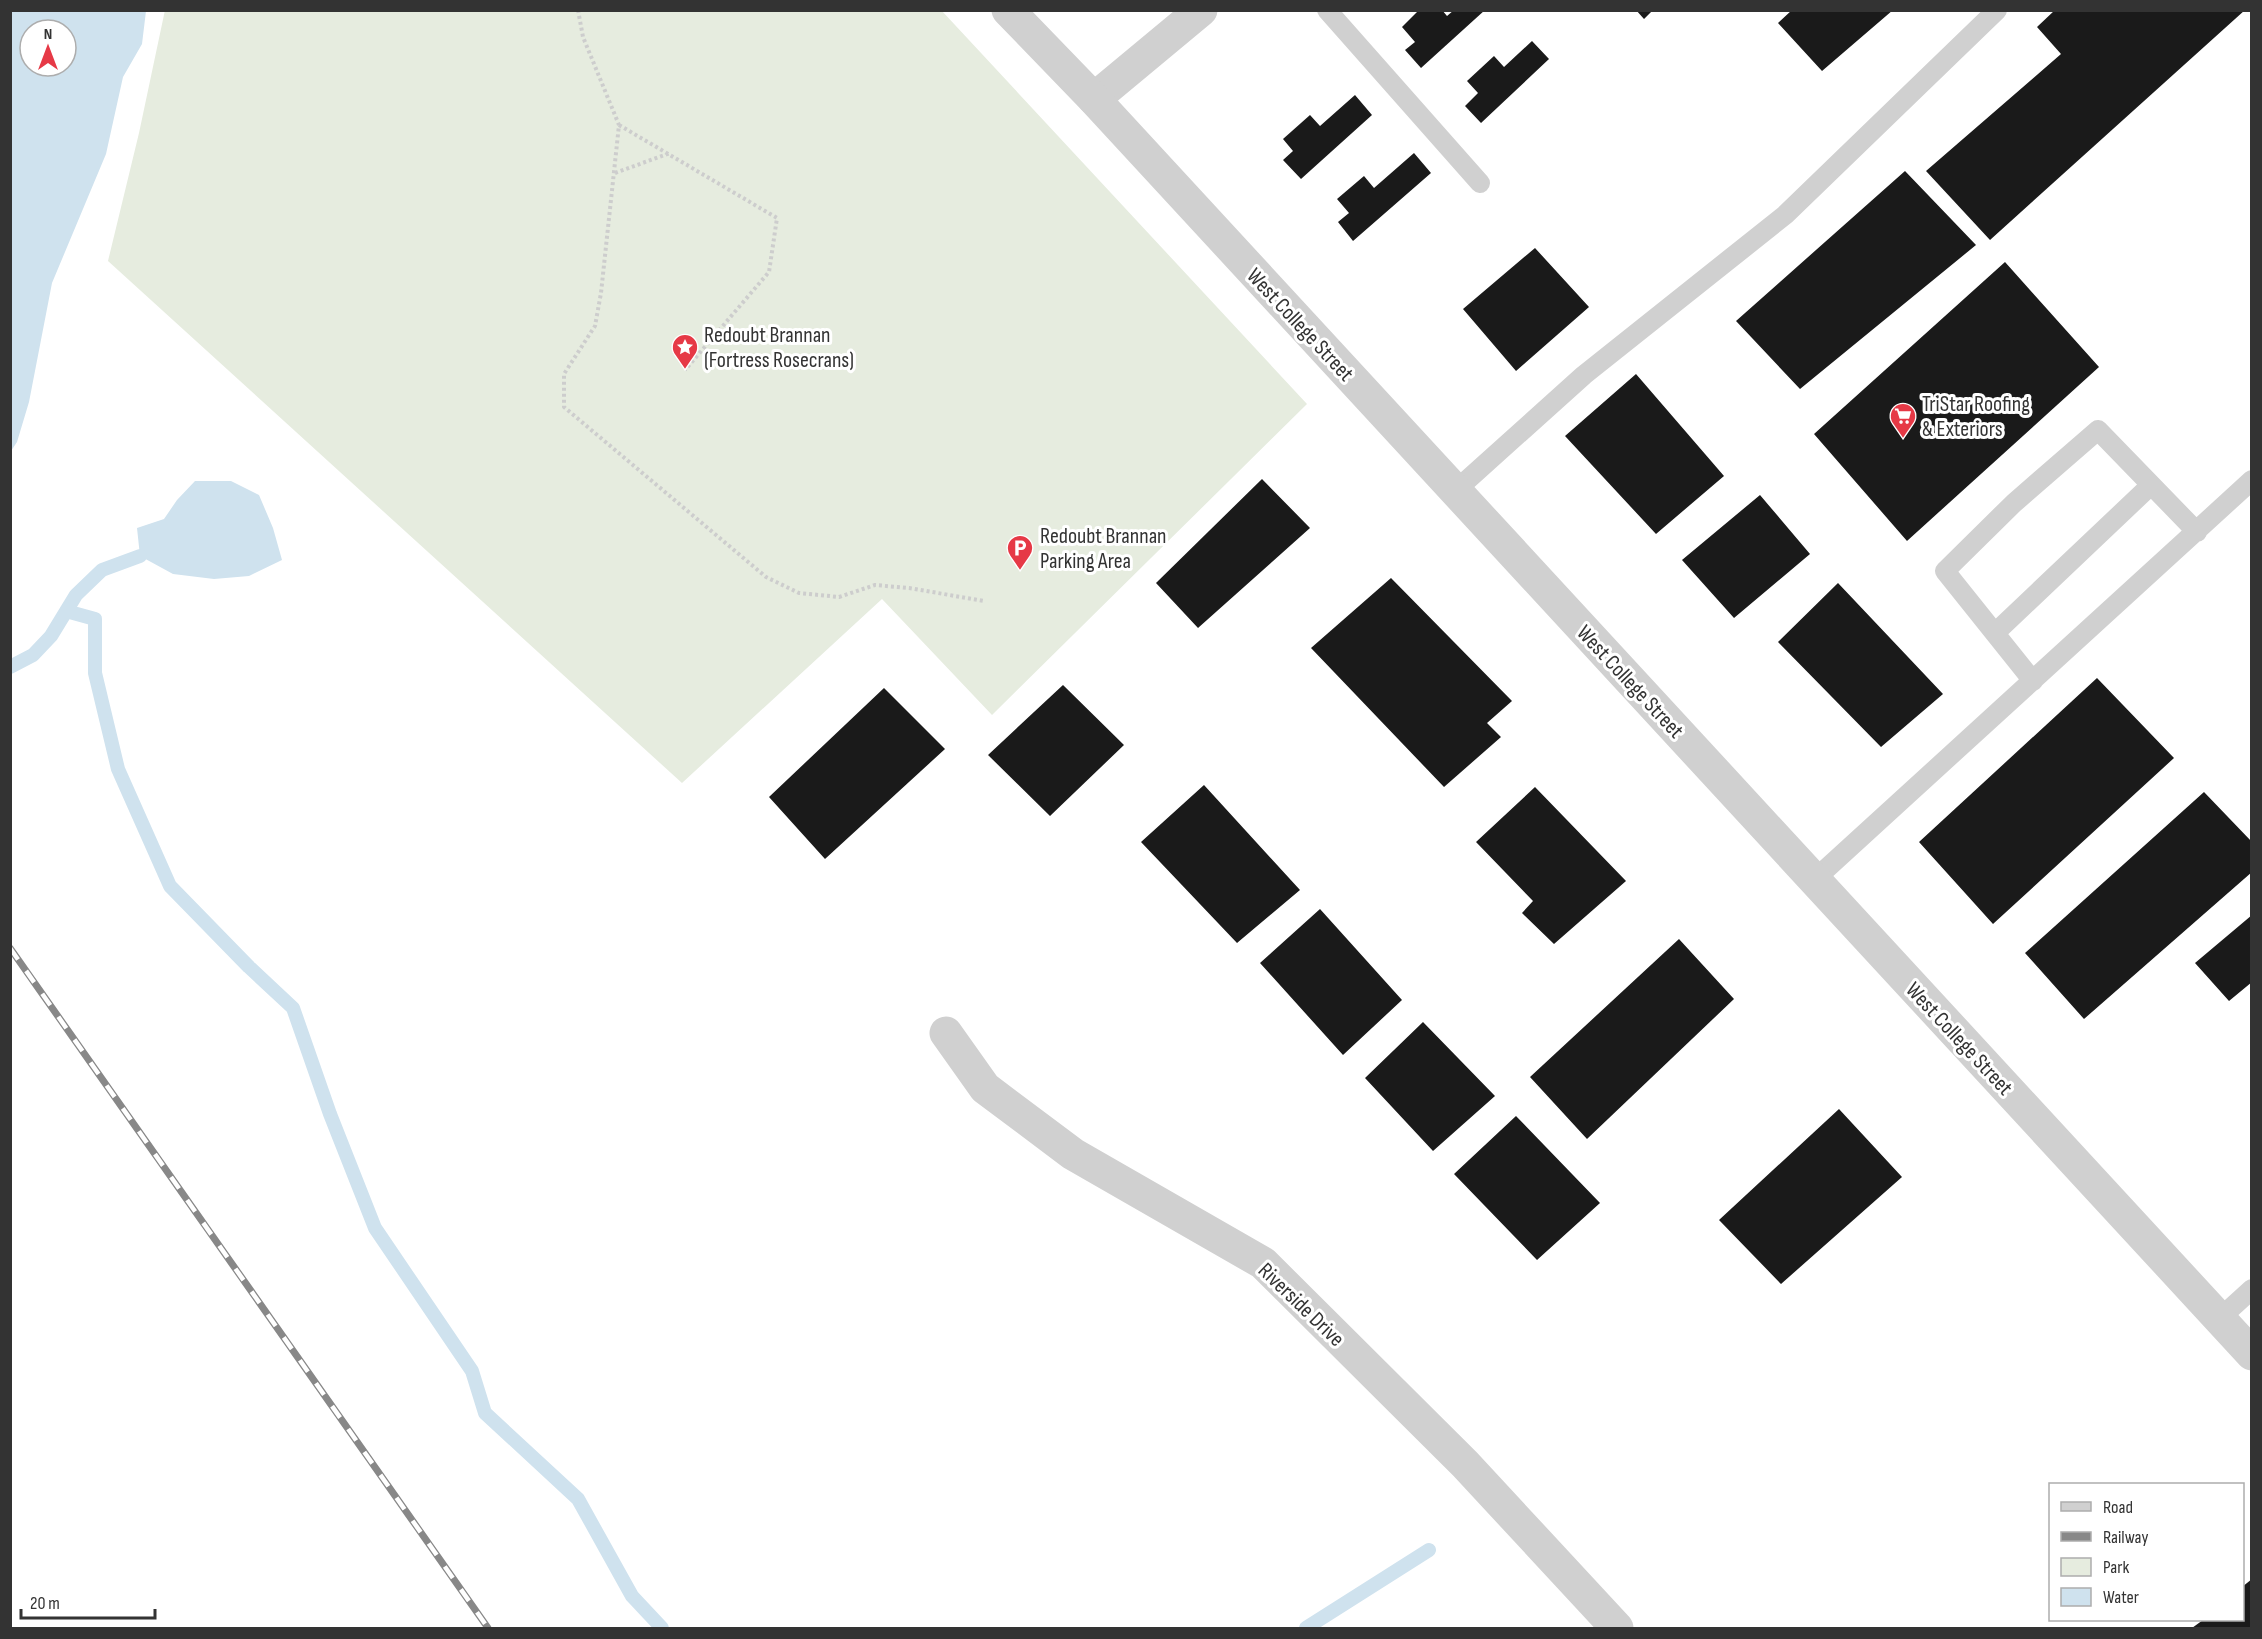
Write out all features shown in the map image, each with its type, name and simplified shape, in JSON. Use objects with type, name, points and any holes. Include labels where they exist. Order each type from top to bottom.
[{"type":"street","name":"West College Street","points":[[1008,10],[1095,99],[2252,1354]]},
{"type":"street","points":[[1095,99],[1202,10]]},
{"type":"street","name":"Riverside Drive","points":[[946,1034],[985,1088],[1073,1154],[1263,1263],[1465,1464],[1617,1629]]},
{"type":"lane","points":[[1327,10],[1480,183]]},
{"type":"lane","points":[[1455,491],[1584,375],[1785,215],[1997,10]]},
{"type":"lane","points":[[2033,681],[1945,571],[2014,503],[2098,430],[2197,532]]},
{"type":"lane","points":[[1814,880],[2252,480]]},
{"type":"lane","points":[[1995,633],[2151,485]]},
{"type":"lane","points":[[2219,1319],[2252,1289]]},
{"type":"path","points":[[579,10],[583,37],[619,125],[601,293],[595,326],[564,374],[564,407],[766,577],[800,593],[839,597],[875,585],[984,601]]},
{"type":"path","points":[[619,125],[671,153],[777,218],[770,272],[685,370]]},
{"type":"path","points":[[614,173],[671,153]]},
{"type":"green space","points":[[165,10],[942,11],[1307,404],[992,715],[882,599],[682,783],[108,261],[139,133]]},
{"type":"water","points":[[11,10],[146,11],[142,44],[123,77],[106,154],[52,283],[29,402],[17,442],[11,451]]},
{"type":"water","points":[[195,481],[231,481],[259,495],[273,528],[282,560],[249,576],[214,579],[173,574],[140,556],[137,528],[164,519],[177,500]]},
{"type":"building","points":[[1419,10],[1442,10],[1447,16],[1454,10],[1485,10],[1421,68],[1405,50],[1415,42],[1402,27]]},
{"type":"building","points":[[1636,10],[1653,10],[1644,19]]},
{"type":"building","points":[[1792,10],[1893,10],[1822,71],[1778,23]]},
{"type":"building","points":[[2055,10],[2245,10],[1990,240],[1926,171],[2061,54],[2037,27]]},
{"type":"building","points":[[1532,41],[1549,59],[1481,123],[1465,106],[1478,93],[1467,81],[1494,56],[1504,67]]},
{"type":"building","points":[[1355,95],[1372,115],[1301,179],[1283,160],[1293,151],[1283,139],[1310,115],[1320,126]]},
{"type":"building","points":[[1414,153],[1431,173],[1353,241],[1338,222],[1349,213],[1337,199],[1364,176],[1374,188]]},
{"type":"building","points":[[1905,171],[1976,245],[1800,389],[1736,321]]},
{"type":"building","points":[[1535,248],[1589,307],[1516,371],[1463,309]]},
{"type":"building","points":[[2005,262],[2099,367],[1907,541],[1814,434]]},
{"type":"building","points":[[1636,374],[1724,476],[1656,534],[1565,436]]},
{"type":"building","points":[[1262,479],[1310,528],[1198,628],[1156,583]]},
{"type":"building","points":[[1760,495],[1810,554],[1734,618],[1682,560]]},
{"type":"building","points":[[1391,578],[1512,701],[1487,723],[1501,737],[1444,787],[1311,648]]},
{"type":"building","points":[[1838,583],[1943,694],[1881,747],[1778,642]]},
{"type":"building","points":[[2097,678],[2174,758],[1993,924],[1919,842]]},
{"type":"building","points":[[1063,685],[1124,745],[1050,816],[988,755]]},
{"type":"building","points":[[884,688],[945,749],[825,859],[769,797]]},
{"type":"building","points":[[1204,785],[1300,890],[1237,943],[1141,842]]},
{"type":"building","points":[[1535,787],[1626,881],[1554,944],[1522,913],[1533,901],[1476,842]]},
{"type":"building","points":[[2204,792],[2252,842],[2252,872],[2084,1019],[2025,953]]},
{"type":"building","points":[[1320,909],[1402,1000],[1343,1055],[1260,963]]},
{"type":"building","points":[[2252,915],[2252,982],[2229,1001],[2195,963]]},
{"type":"building","points":[[1679,939],[1734,999],[1587,1139],[1530,1077]]},
{"type":"building","points":[[1423,1022],[1495,1096],[1433,1151],[1365,1078]]},
{"type":"building","points":[[1839,1109],[1902,1177],[1781,1284],[1719,1220]]},
{"type":"building","points":[[1516,1116],[1600,1203],[1537,1260],[1454,1174]]},
{"type":"building","points":[[2252,1579],[2252,1628],[2192,1628],[2202,1621],[2244,1621],[2244,1585]]},
{"type":"waterway","points":[[10,667],[33,655],[51,636],[76,595],[102,570],[140,556]]},
{"type":"waterway","points":[[66,611],[95,619],[95,673],[118,769],[170,886],[249,967],[293,1008],[330,1114],[375,1228],[472,1371],[485,1413],[578,1499],[632,1596],[662,1628]]},
{"type":"waterway","points":[[1306,1628],[1429,1550]]},
{"type":"railway","points":[[10,948],[488,1628]]},
{"type":"place","name":"Redoubt Brannan (Fortress Rosecrans)","points":[[685,370]]},
{"type":"place","name":"TriStar Roofing & Exteriors","points":[[1903,439]]},
{"type":"place","name":"Redoubt Brannan Parking Area","points":[[1020,571]]}]
